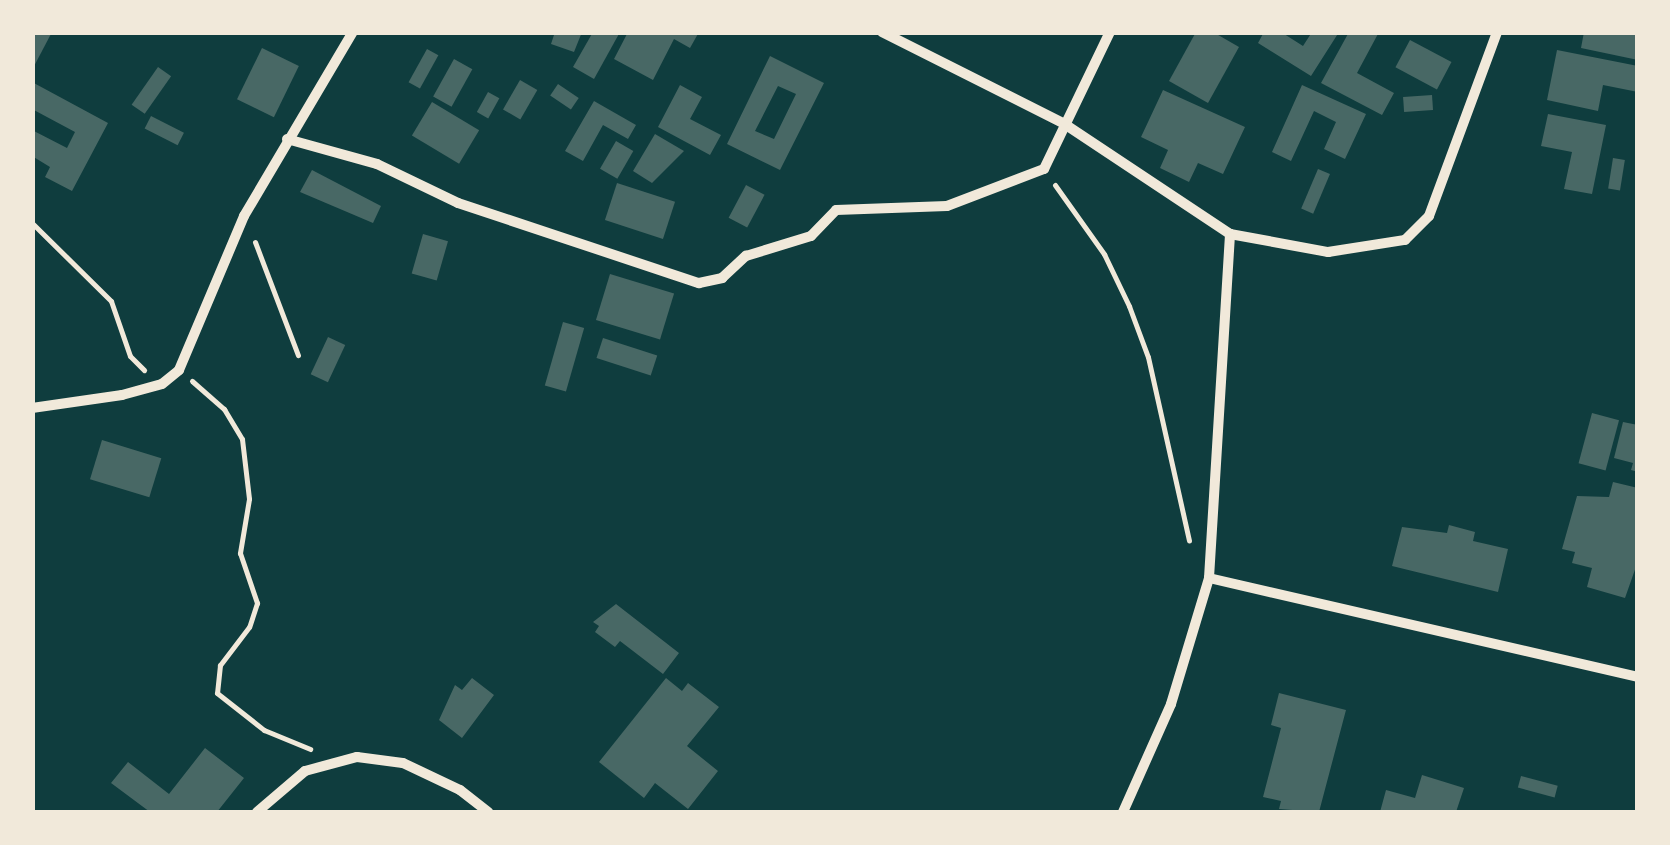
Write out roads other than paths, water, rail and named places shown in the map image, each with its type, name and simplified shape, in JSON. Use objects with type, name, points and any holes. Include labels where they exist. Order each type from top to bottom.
[{"type":"street","points":[[32,408],[162,384],[179,370],[244,216],[353,32]]},
{"type":"street","points":[[882,32],[1063,123],[1230,234],[1328,252],[1405,240],[1430,216],[1497,32]]},
{"type":"street","points":[[287,139],[377,164],[458,203],[699,282],[722,278],[746,256],[811,236],[836,210],[947,206],[1044,169],[1110,32]]},
{"type":"street","points":[[1123,812],[1166,720],[1209,578],[1230,234]]},
{"type":"street","points":[[1209,578],[1638,677]]},
{"type":"street","points":[[256,812],[305,771],[335,760],[403,763],[460,790],[488,812]]}]
